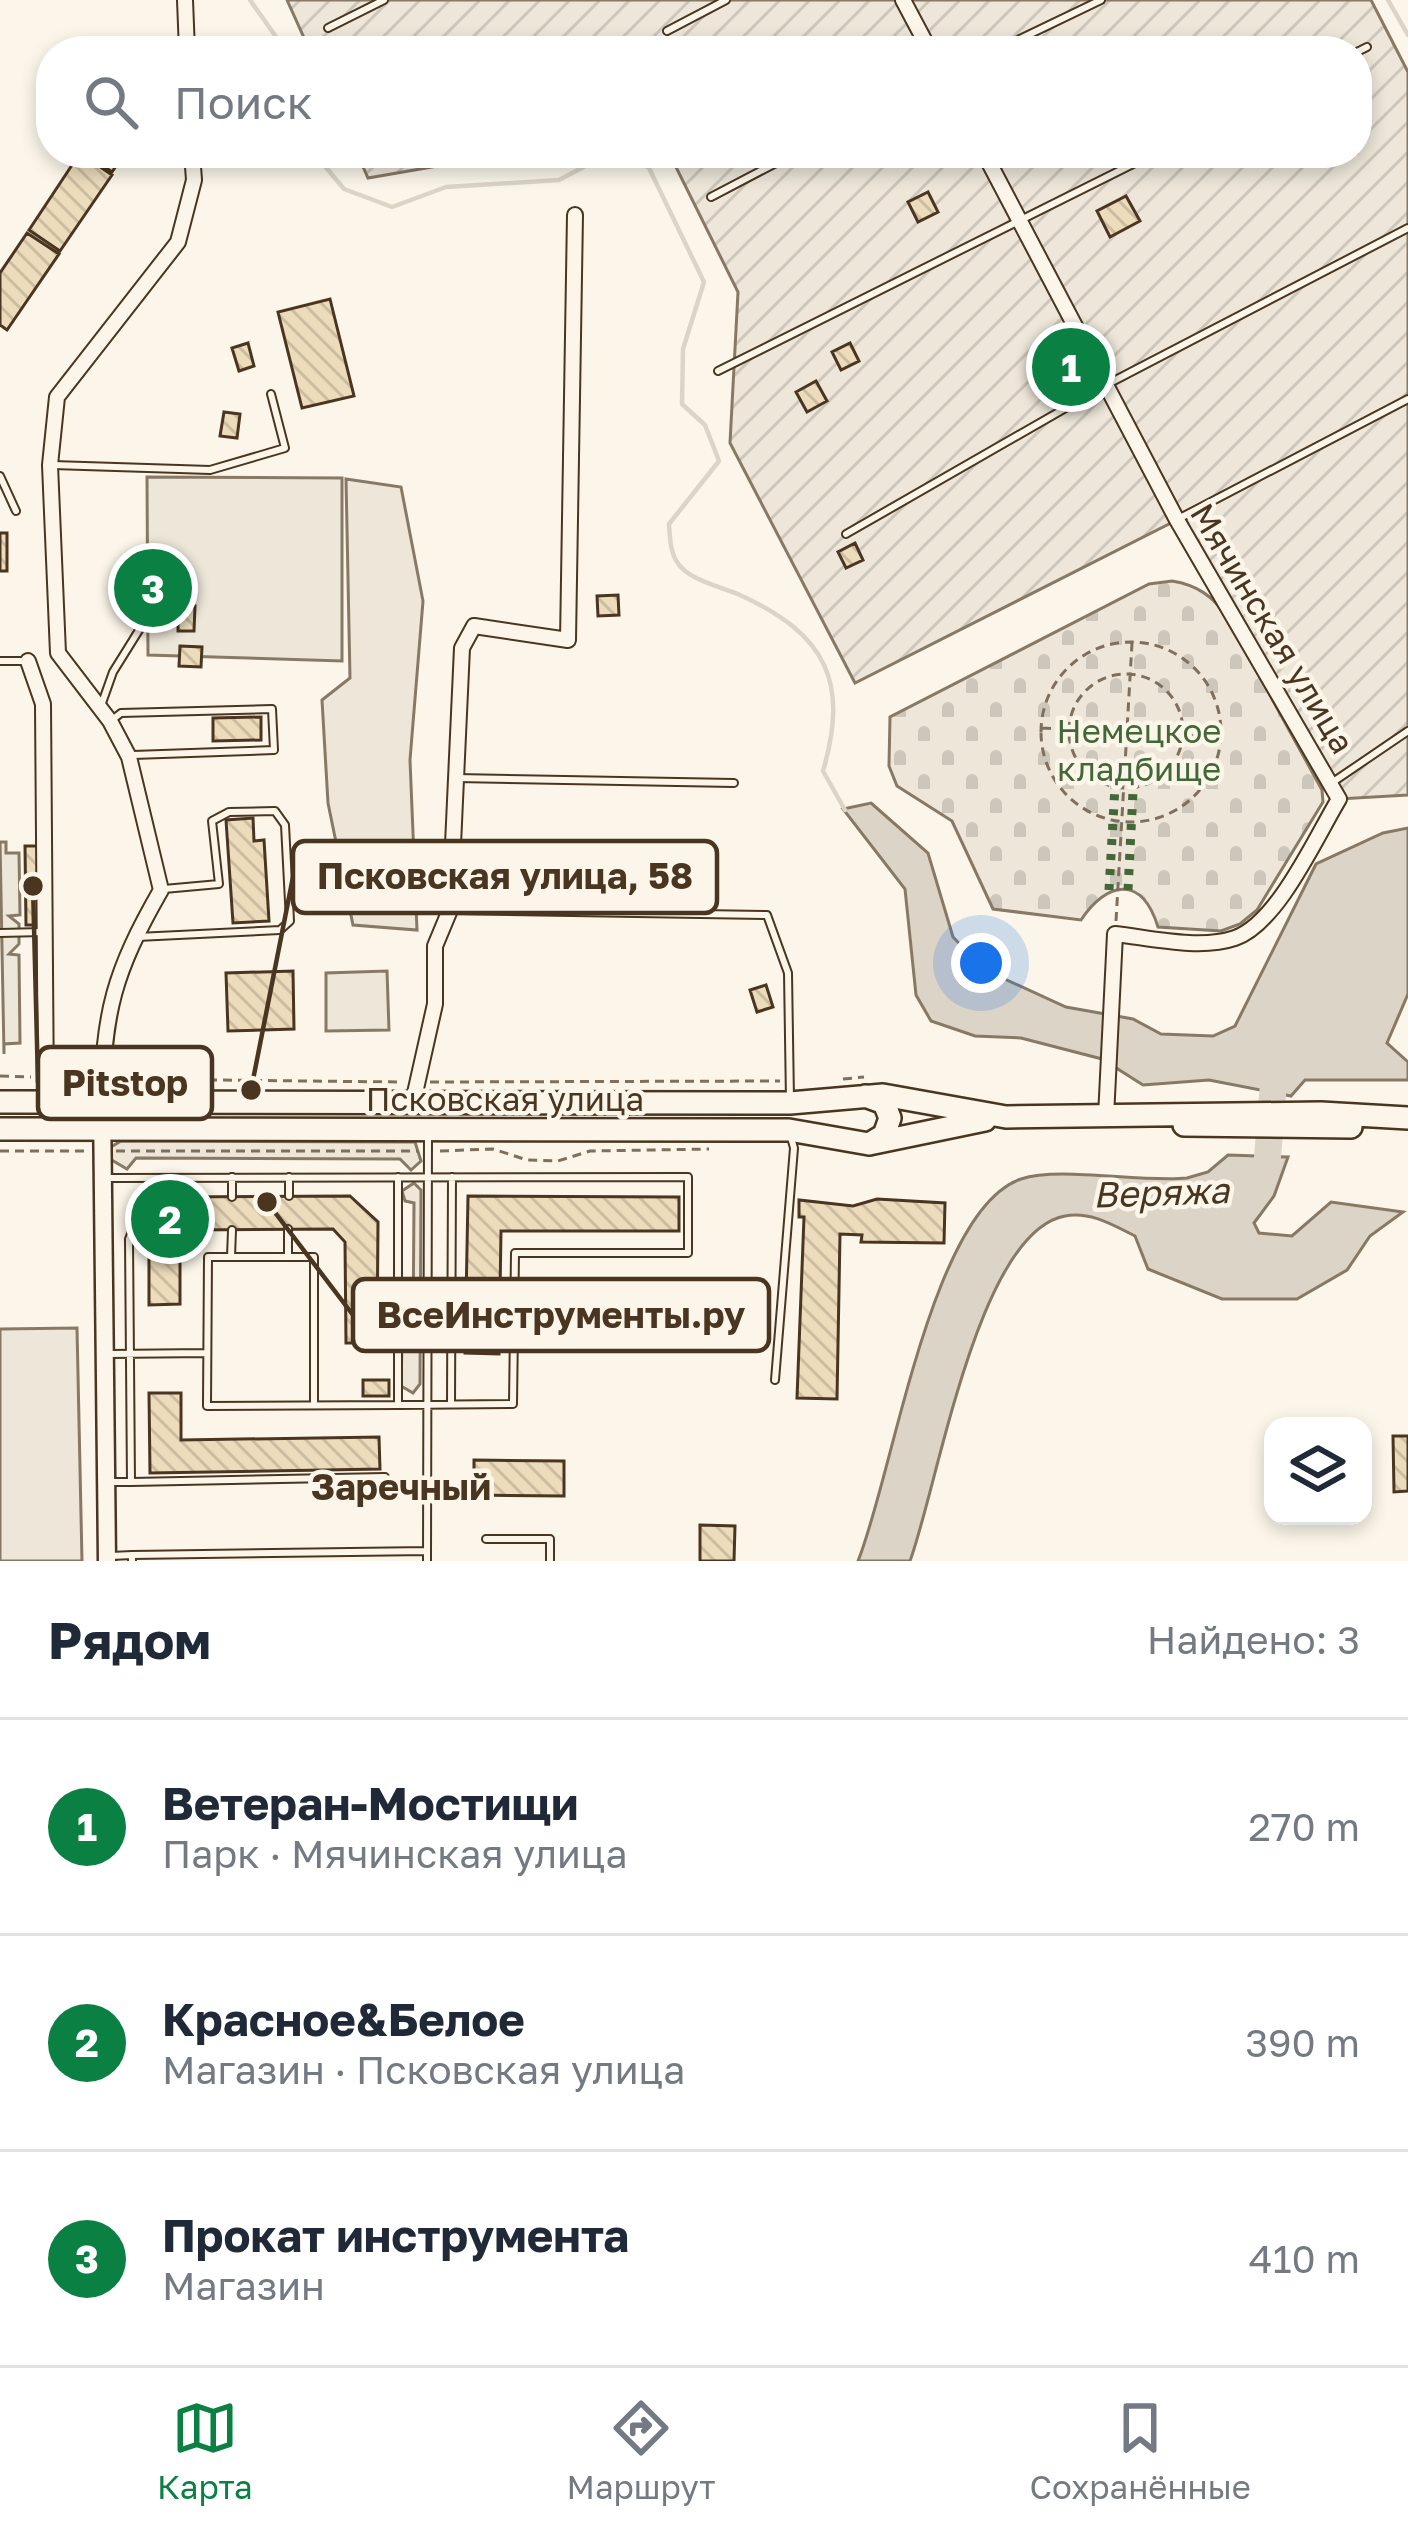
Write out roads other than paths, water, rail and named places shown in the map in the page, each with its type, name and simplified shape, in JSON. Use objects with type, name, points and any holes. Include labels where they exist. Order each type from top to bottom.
[{"type":"main road","name":"Псковская улица","points":[[0,1102],[46,1102],[102,1091],[790,1092],[863,1095],[1006,1117],[1408,1121]]},
{"type":"main road","points":[[863,1095],[884,1103],[890,1118],[884,1135],[869,1144]]},
{"type":"main road","name":"Псковская улица","points":[[0,1130],[102,1141],[428,1141],[789,1130],[869,1144],[1006,1117]]},
{"type":"street","points":[[184,0],[186,36]]},
{"type":"street","points":[[903,0],[922,36]]},
{"type":"street","points":[[107,1558],[104,1017],[133,938],[161,890],[129,757],[58,653],[50,465],[57,397],[178,242],[194,168]]},
{"type":"street","name":"Мячинская улица","points":[[992,168],[1177,520],[1339,799],[1275,905],[1256,926],[1218,942],[1115,934],[1106,1117]]},
{"type":"street","points":[[416,1092],[435,1004],[435,946],[450,910],[462,648],[474,626],[568,640],[574,214]]},
{"type":"street","points":[[28,661],[44,704],[46,1102]]},
{"type":"lane","points":[[328,28],[384,0]]},
{"type":"lane","points":[[667,31],[725,0]]},
{"type":"lane","points":[[1026,36],[1101,0]]},
{"type":"lane","points":[[711,197],[766,168]]},
{"type":"lane","points":[[718,371],[1124,168]]},
{"type":"lane","points":[[846,534],[1104,386],[1408,228]]},
{"type":"lane","points":[[50,465],[210,470],[285,448],[271,394]]},
{"type":"lane","points":[[1177,520],[1408,400]]},
{"type":"lane","points":[[0,476],[16,511]]},
{"type":"lane","points":[[129,757],[140,751],[274,750],[272,709],[104,717],[112,672],[141,627],[170,624]]},
{"type":"lane","points":[[0,661],[28,661]]},
{"type":"lane","points":[[1333,782],[1408,731]]},
{"type":"lane","points":[[453,778],[734,783]]},
{"type":"lane","points":[[133,938],[280,930],[290,921],[285,825],[275,811],[229,812],[212,821],[219,884],[161,890]]},
{"type":"lane","points":[[450,910],[767,915],[788,974],[790,1092]]},
{"type":"lane","points":[[0,933],[46,932]]},
{"type":"lane","points":[[776,1380],[794,1148],[789,1130]]},
{"type":"lane","points":[[107,1558],[427,1556],[428,1141]]},
{"type":"lane","points":[[232,1177],[232,1197]]},
{"type":"lane","points":[[289,1177],[289,1196]]},
{"type":"lane","points":[[451,1404],[452,1177]]},
{"type":"lane","points":[[103,1178],[688,1177],[688,1252],[515,1253],[513,1404],[314,1406],[207,1406],[208,1257],[314,1257],[314,1406]]},
{"type":"lane","points":[[131,1482],[129,1239],[142,1204],[167,1178]]},
{"type":"lane","points":[[398,1178],[398,1405]]},
{"type":"lane","points":[[288,1229],[288,1257]]},
{"type":"lane","points":[[231,1257],[232,1230]]},
{"type":"lane","points":[[105,1354],[207,1353]]},
{"type":"lane","points":[[106,1482],[385,1477]]},
{"type":"lane","points":[[485,1539],[550,1539],[550,1561]]},
{"type":"water","points":[[871,803],[928,853],[953,937],[985,970],[1066,1007],[1133,1019],[1161,1034],[1213,1036],[1235,1026],[1316,864],[1383,833],[1408,828],[1408,994],[1387,1043],[1408,1062],[1408,1080],[1305,1080],[1291,1096],[1209,1080],[1143,1085],[1102,1059],[1021,1038],[975,1036],[931,1021],[916,995],[905,889],[843,809]]},
{"type":"water","points":[[1228,1155],[1288,1157],[1274,1196],[1254,1223],[1259,1233],[1292,1236],[1331,1202],[1403,1212],[1370,1236],[1347,1270],[1297,1299],[1222,1299],[1148,1269],[1135,1236],[1092,1217],[1065,1216],[1035,1232],[1008,1266],[985,1312],[910,1561],[858,1561],[939,1290],[962,1239],[990,1200],[1021,1179],[1037,1175],[1187,1178],[1208,1172]]},
{"type":"waterway","points":[[250,0],[275,36]]},
{"type":"waterway","points":[[1388,0],[1408,35]]},
{"type":"waterway","points":[[326,168],[344,189],[392,207],[446,187],[559,180],[582,168]]},
{"type":"waterway","points":[[649,168],[704,282],[683,349],[682,404],[705,425],[719,461],[669,524],[673,553],[687,573],[770,610],[811,645],[831,687],[833,712],[823,771],[845,810]]},
{"type":"waterway","name":"Веряжа","points":[[1249,1186],[1267,1163],[1275,1066],[1282,1059]]},
{"type":"place","name":"Ветеран-Мостищи","points":[[1071,367]]},
{"type":"place","name":"Прокат инструмента","points":[[153,588]]},
{"type":"place","name":"Pitstop","points":[[33,886]]},
{"type":"place","name":"Псковская улица, 58","points":[[251,1090]]},
{"type":"place","name":"ВсеИнструменты.ру","points":[[267,1202]]},
{"type":"place","name":"Красное&Белое","points":[[170,1219]]},
{"type":"district","name":"Заречный","points":[[401,1486]]},
{"type":"park label","name":"Немецкое кладбище","points":[[1139,749]]}]
